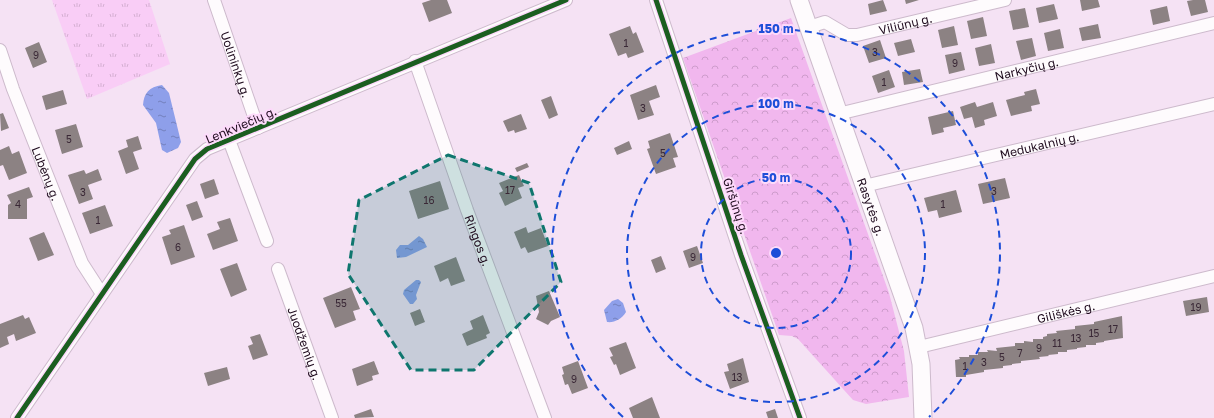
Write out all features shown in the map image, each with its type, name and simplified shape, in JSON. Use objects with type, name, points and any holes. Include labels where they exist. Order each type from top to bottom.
[{"type":"main road","name":"Rasytės g.","points":[[799,0],[907,306],[918,347],[923,418]]},
{"type":"street","name":"Uolininkų g.","points":[[214,0],[258,128]]},
{"type":"street","name":"Lenkviečių g.","points":[[17,418],[195,159],[208,150],[229,140],[415,61],[566,0]]},
{"type":"street","name":"Giršūnų g.","points":[[656,0],[742,255],[800,418]]},
{"type":"street","name":"Viliūnų g.","points":[[809,27],[825,22],[846,35],[857,35],[1005,0]]},
{"type":"street","name":"Narkyčių g.","points":[[838,114],[1214,23]]},
{"type":"street","name":"Lubėnų g.","points":[[0,50],[13,89],[82,263],[102,294]]},
{"type":"street","name":"Ringos g.","points":[[415,61],[467,210],[545,418]]},
{"type":"street","name":"Medukalnių g.","points":[[864,186],[1214,104]]},
{"type":"street","points":[[229,140],[267,241]]},
{"type":"street","name":"Juodžemių g.","points":[[278,269],[332,418]]},
{"type":"street","name":"Giliškės g.","points":[[918,347],[1214,276]]},
{"type":"highlighted area","points":[[448,155],[529,183],[561,282],[474,370],[411,370],[348,274],[359,200]]},
{"type":"green space","points":[[52,0],[149,0],[170,64],[87,99]]},
{"type":"green space","points":[[791,18],[889,293],[904,351],[909,397],[866,404],[853,400],[798,339],[792,336],[779,335],[683,58]]},
{"type":"water","points":[[162,85],[169,93],[181,142],[178,148],[167,153],[162,150],[156,123],[143,105],[148,91],[154,87]]},
{"type":"water","points":[[419,236],[423,239],[427,247],[406,257],[397,258],[396,250],[400,245],[408,245]]},
{"type":"water","points":[[416,280],[421,282],[416,295],[417,299],[413,304],[410,304],[403,294],[404,290]]},
{"type":"water","points":[[618,299],[623,303],[626,312],[618,320],[607,322],[604,310],[612,301]]},
{"type":"building","points":[[431,0],[447,0],[452,13],[429,22],[422,3]]},
{"type":"building","points":[[883,0],[887,11],[870,15],[868,4]]},
{"type":"building","points":[[905,0],[919,0],[906,4]]},
{"type":"building","points":[[1080,0],[1098,0],[1100,7],[1082,11]]},
{"type":"building","points":[[1205,0],[1208,12],[1191,16],[1187,1]]},
{"type":"building","points":[[1054,4],[1058,19],[1039,23],[1036,8]]},
{"type":"building","points":[[1167,6],[1170,21],[1153,25],[1150,10]]},
{"type":"building","points":[[1025,8],[1029,27],[1013,30],[1009,11]]},
{"type":"building","points":[[983,17],[987,36],[971,39],[967,21]]},
{"type":"building","points":[[1098,24],[1101,38],[1082,41],[1079,28]]},
{"type":"building","points":[[630,26],[633,34],[636,32],[644,52],[628,58],[626,53],[618,56],[609,34]]},
{"type":"building","points":[[954,26],[958,45],[942,48],[938,30]]},
{"type":"building","points":[[1060,29],[1064,48],[1048,51],[1044,33]]},
{"type":"building","points":[[1032,38],[1036,56],[1021,60],[1016,41]]},
{"type":"building","points":[[911,39],[915,52],[898,56],[894,43]]},
{"type":"building","points":[[880,40],[886,58],[869,63],[863,46]]},
{"type":"building","points":[[39,42],[47,62],[33,68],[25,48]]},
{"type":"building","points":[[991,44],[995,63],[979,66],[975,48]]},
{"type":"building","points":[[961,52],[965,70],[949,74],[945,55]]},
{"type":"building","points":[[920,69],[923,82],[904,85],[902,72]]},
{"type":"building","points":[[889,70],[895,87],[878,93],[872,76]]},
{"type":"building","points":[[656,85],[660,97],[649,101],[654,115],[638,120],[630,95]]},
{"type":"building","points":[[1036,89],[1040,104],[1031,106],[1032,111],[1011,116],[1006,100],[1025,95],[1024,92]]},
{"type":"building","points":[[63,90],[67,104],[46,110],[42,96]]},
{"type":"building","points":[[551,96],[558,115],[549,119],[541,100]]},
{"type":"building","points":[[975,102],[977,107],[993,102],[997,116],[984,120],[985,125],[975,128],[972,117],[964,119],[960,107]]},
{"type":"building","points":[[953,111],[956,125],[943,128],[944,132],[932,135],[928,117]]},
{"type":"building","points":[[3,113],[9,128],[1,131],[0,114]]},
{"type":"building","points":[[521,114],[527,129],[515,133],[514,130],[508,132],[503,121]]},
{"type":"building","points":[[76,124],[83,147],[62,154],[55,130]]},
{"type":"building","points":[[670,133],[678,157],[673,158],[676,167],[656,174],[647,149],[650,148],[648,141]]},
{"type":"building","points":[[138,136],[142,149],[133,152],[139,169],[126,174],[118,151],[128,147],[126,140]]},
{"type":"building","points":[[629,141],[632,149],[617,155],[614,148]]},
{"type":"building","points":[[9,146],[12,154],[19,151],[27,173],[9,180],[3,165],[0,166],[0,150]]},
{"type":"building","points":[[527,163],[529,167],[517,172],[515,168]]},
{"type":"building","points":[[98,169],[102,180],[88,185],[93,199],[79,204],[68,175],[84,170],[86,174]]},
{"type":"building","points":[[519,175],[524,186],[518,188],[522,198],[505,206],[499,193],[503,191],[499,183]]},
{"type":"building","points":[[1005,178],[1010,198],[983,204],[978,184]]},
{"type":"building","points":[[214,179],[219,194],[205,199],[200,184]]},
{"type":"building","points":[[440,181],[449,209],[418,219],[409,191]]},
{"type":"building","points":[[29,187],[33,197],[27,199],[27,219],[8,219],[8,205],[11,203],[7,195]]},
{"type":"building","points":[[956,190],[962,212],[939,218],[937,210],[928,212],[924,198]]},
{"type":"building","points":[[197,201],[203,217],[192,221],[186,205]]},
{"type":"building","points":[[105,205],[113,226],[90,234],[82,213]]},
{"type":"building","points":[[230,218],[238,241],[213,250],[207,234],[220,229],[217,222]]},
{"type":"building","points":[[184,225],[195,257],[171,265],[162,237],[171,234],[169,230]]},
{"type":"building","points":[[526,227],[528,233],[541,228],[548,246],[528,253],[525,247],[521,249],[514,232]]},
{"type":"building","points":[[44,232],[54,255],[38,261],[29,238]]},
{"type":"building","points":[[697,246],[703,263],[689,268],[683,251]]},
{"type":"building","points":[[661,256],[666,269],[656,273],[651,260]]},
{"type":"building","points":[[456,257],[465,281],[451,286],[448,278],[440,282],[434,266]]},
{"type":"building","points":[[237,263],[247,290],[231,297],[220,269]]},
{"type":"building","points":[[351,287],[360,309],[353,311],[356,320],[335,328],[323,298]]},
{"type":"building","points":[[549,291],[560,317],[551,321],[548,325],[536,319],[539,312],[536,296]]},
{"type":"building","points":[[1207,297],[1209,312],[1186,316],[1183,301]]},
{"type":"building","points":[[420,309],[425,322],[415,326],[410,313]]},
{"type":"building","points":[[23,315],[25,319],[29,317],[36,333],[16,341],[14,334],[7,337],[9,344],[0,348],[0,324]]},
{"type":"building","points":[[483,315],[490,333],[486,335],[487,338],[467,346],[462,334],[473,329],[470,321]]},
{"type":"building","points":[[1122,316],[1123,338],[1096,343],[1096,345],[1086,345],[1086,347],[1067,350],[1067,352],[1058,352],[1058,354],[1039,357],[1040,359],[1021,361],[1021,363],[1003,366],[1003,368],[984,370],[984,372],[966,375],[966,377],[956,377],[955,360],[960,359],[959,357],[978,355],[978,352],[988,352],[987,350],[997,351],[996,348],[1015,346],[1015,343],[1024,343],[1024,341],[1033,342],[1033,339],[1043,339],[1043,337],[1047,336],[1047,334],[1057,333],[1056,331],[1075,329],[1075,326],[1094,324],[1094,322]]},
{"type":"building","points":[[260,334],[268,355],[253,360],[248,346],[253,344],[250,337]]},
{"type":"building","points":[[626,342],[636,368],[620,375],[616,364],[614,365],[610,357],[613,356],[609,348]]},
{"type":"building","points":[[743,358],[749,382],[730,389],[724,372],[729,371],[727,364]]},
{"type":"building","points":[[374,361],[379,374],[372,376],[373,380],[357,386],[352,369]]},
{"type":"building","points":[[578,361],[588,388],[572,394],[568,384],[565,385],[562,375],[564,374],[562,367]]},
{"type":"building","points":[[227,367],[230,379],[208,386],[204,373]]},
{"type":"building","points":[[652,397],[660,418],[633,418],[629,408]]},
{"type":"building","points":[[371,409],[374,417],[355,418],[354,415]]},
{"type":"building","points":[[775,409],[778,418],[768,418],[766,412]]},
{"type":"cycle path","points":[[17,418],[195,159],[207,149],[566,0]]},
{"type":"cycle path","points":[[656,0],[741,255],[800,418]]}]
